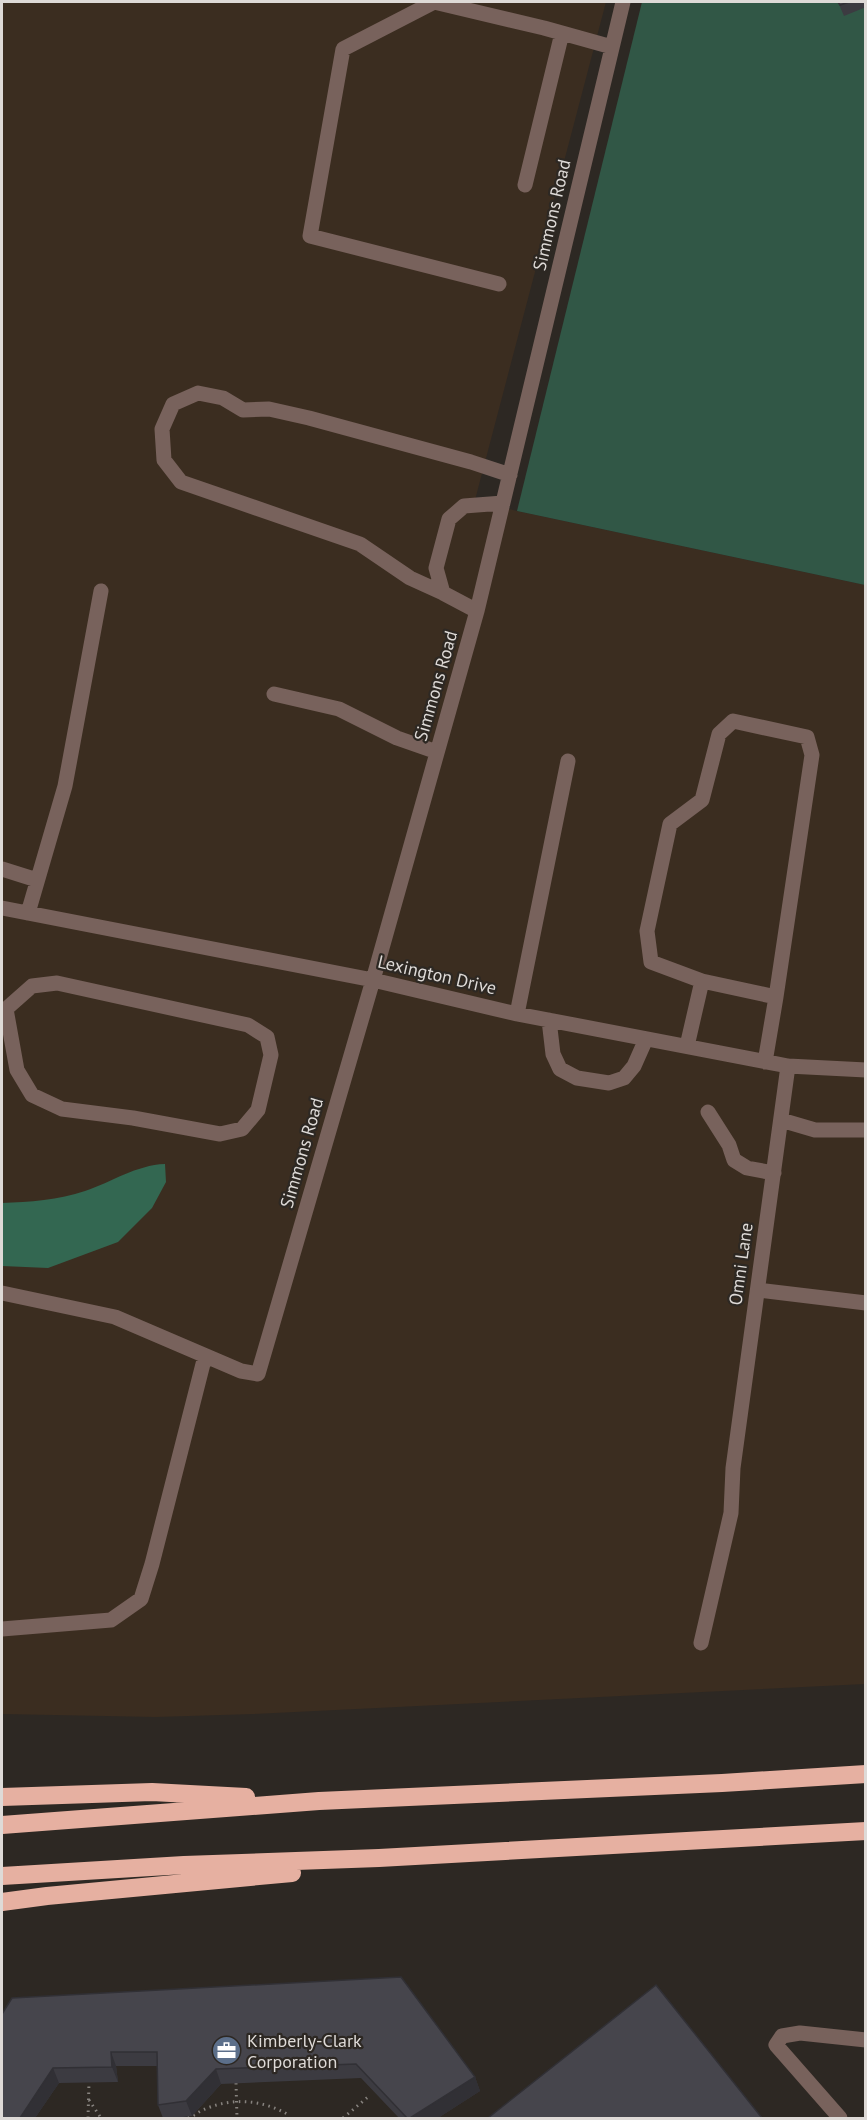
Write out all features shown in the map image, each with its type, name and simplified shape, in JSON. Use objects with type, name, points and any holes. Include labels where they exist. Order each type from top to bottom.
[{"type":"highway","points":[[2,1825],[319,1801],[710,1784],[866,1774]]},
{"type":"highway","points":[[2,1797],[152,1792],[319,1801]]},
{"type":"highway","points":[[2,1875],[379,1858],[866,1831]]},
{"type":"highway","points":[[2,1902],[171,1883],[308,1871],[379,1858]]},
{"type":"street","points":[[499,284],[310,236],[343,49],[434,2],[612,47]]},
{"type":"street","name":"Simmons Road","points":[[205,1356],[242,1371],[258,1374],[373,980],[477,611],[623,2]]},
{"type":"street","points":[[525,185],[562,33]]},
{"type":"street","points":[[477,611],[410,578],[360,544],[181,482],[164,460],[162,429],[173,404],[198,393],[223,398],[243,410],[269,409],[309,418],[471,462],[510,475]]},
{"type":"street","points":[[443,593],[436,568],[449,519],[464,506],[503,503]]},
{"type":"street","points":[[28,913],[65,786],[100,591]]},
{"type":"street","points":[[274,694],[339,709],[397,738],[437,752]]},
{"type":"street","points":[[765,1062],[776,996],[812,755],[807,737],[733,721],[719,734],[702,800],[670,824],[647,932],[651,962],[702,981],[776,996]]},
{"type":"street","points":[[517,1014],[568,761]]},
{"type":"street","points":[[2,869],[37,880]]},
{"type":"street","name":"Lexington Drive","points":[[2,908],[373,980],[517,1014],[765,1062],[788,1066],[866,1070]]},
{"type":"street","points":[[687,1046],[702,981]]},
{"type":"street","points":[[57,983],[248,1025],[267,1037],[271,1055],[258,1110],[242,1129],[220,1134],[133,1118],[62,1109],[32,1095],[17,1070],[4,1008],[32,986],[57,983]]},
{"type":"street","points":[[549,1020],[553,1054],[560,1069],[577,1078],[609,1083],[624,1078],[634,1066],[646,1039]]},
{"type":"street","name":"Omni Lane","points":[[701,1643],[731,1513],[733,1468],[788,1066]]},
{"type":"street","points":[[708,1112],[729,1145],[734,1160],[747,1168],[774,1173]]},
{"type":"street","points":[[781,1120],[815,1130],[866,1130]]},
{"type":"street","points":[[758,1290],[866,1303]]},
{"type":"street","points":[[2,1293],[115,1317],[205,1356],[141,1599],[111,1620],[2,1629]]},
{"type":"street","points":[[840,2118],[776,2045],[782,2036],[800,2033],[866,2040]]},
{"type":"path","points":[[88,2118],[89,2082]]},
{"type":"path","points":[[236,2083],[237,2118]]},
{"type":"path","points":[[336,2118],[344,2118],[368,2097]]},
{"type":"path","points":[[89,2100],[101,2118]]},
{"type":"path","points":[[188,2118],[219,2104],[252,2101],[289,2115]]},
{"type":"shaded area","points":[[2,2],[606,2],[475,500],[517,511],[865,585],[865,1684],[254,1714],[156,1717],[2,1714]]},
{"type":"green space","points":[[642,2],[865,2],[865,585],[517,511]]},
{"type":"green space","points":[[165,1164],[166,1182],[152,1208],[118,1242],[48,1268],[2,1266],[2,1203],[65,1197],[144,1167]]},
{"type":"building","name":"Kimberly-Clark Corporation","points":[[401,1977],[475,2077],[410,2118],[407,2118],[356,2064],[216,2069],[186,2101],[158,2105],[157,2052],[111,2052],[112,2067],[53,2068],[20,2118],[2,2118],[2,2014],[12,1998]]},
{"type":"building","points":[[656,1985],[762,2118],[488,2118]]},
{"type":"place","name":"Kimberly-Clark Corporation","points":[[226,2051]]}]
